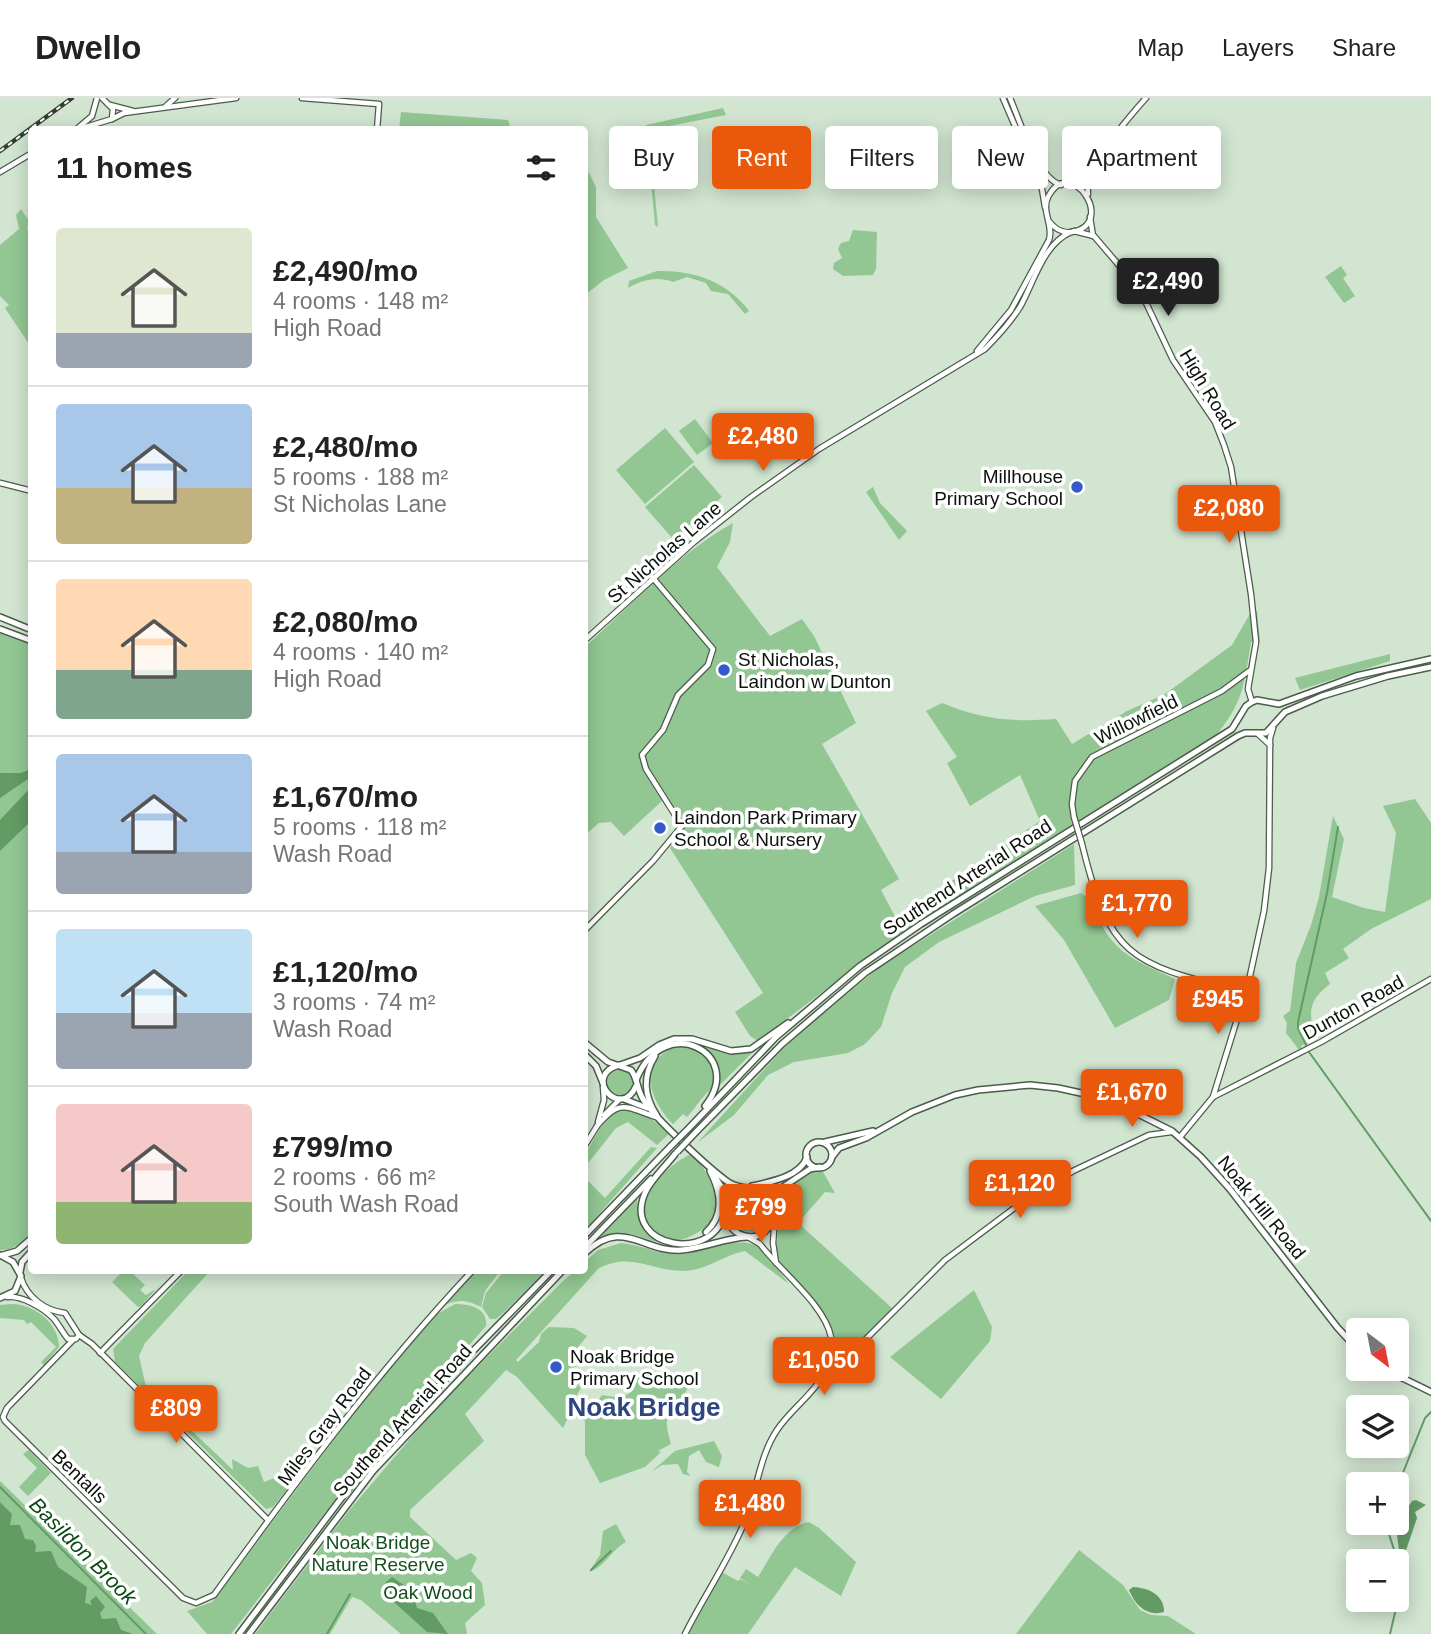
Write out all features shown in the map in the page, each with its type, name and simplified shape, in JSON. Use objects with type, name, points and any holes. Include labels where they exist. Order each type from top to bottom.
[{"type":"main road","points":[[0,617],[28,628]]},
{"type":"main road","points":[[0,629],[28,640]]},
{"type":"main road","points":[[1252,702],[1257,700],[1279,704],[1356,676],[1431,659]]},
{"type":"main road","name":"Southend Arterial Road","points":[[588,1244],[782,1044],[838,995],[893,953],[1231,740],[1245,733],[1266,733],[1284,712],[1322,696],[1377,679],[1431,667]]},
{"type":"main road","name":"Southend Arterial Road","points":[[588,1232],[776,1037],[838,984],[921,925],[1232,729],[1246,706],[1252,702]]},
{"type":"main road","points":[[603,1085],[607,1071],[640,1058],[663,1042],[679,1038],[731,1051],[751,1049],[838,984]]},
{"type":"main road","points":[[622,1099],[634,1091],[650,1056],[667,1045],[682,1042],[696,1046],[708,1054],[715,1067],[716,1083],[711,1098],[689,1128]]},
{"type":"main road","points":[[588,1045],[605,1060],[631,1070],[642,1097],[657,1115],[731,1184],[760,1189],[770,1197],[775,1215]]},
{"type":"main road","points":[[657,1115],[648,1097],[646,1077],[652,1060],[667,1045]]},
{"type":"main road","points":[[588,1058],[596,1066],[608,1095],[657,1115]]},
{"type":"main road","name":"Noak Hill Road","points":[[832,1157],[839,1148],[857,1142],[922,1107],[955,1095],[1030,1085],[1108,1099],[1180,1137],[1229,1188],[1346,1335]]},
{"type":"main road","name":"Noak Hill Road","points":[[821,1142],[841,1140],[882,1127]]},
{"type":"main road","points":[[588,1251],[597,1243],[614,1236],[681,1250],[747,1237],[766,1230],[775,1215],[783,1187],[810,1169],[829,1163],[832,1157],[830,1147],[821,1142],[810,1147],[801,1167],[779,1180],[748,1186],[731,1195],[722,1220],[712,1231],[693,1243],[670,1244],[661,1240],[650,1229],[642,1206],[646,1191],[676,1153]]},
{"type":"main road","points":[[807,1157],[812,1165],[820,1167]]},
{"type":"main road","points":[[702,1159],[723,1189],[725,1217],[731,1228],[747,1237]]},
{"type":"main road","points":[[670,1244],[693,1240],[715,1223],[719,1197],[710,1171]]},
{"type":"main road","points":[[0,1255],[17,1251],[28,1241]]},
{"type":"main road","points":[[0,1255],[10,1259],[20,1274]]},
{"type":"main road","points":[[2,1297],[17,1289],[22,1262],[28,1255]]},
{"type":"main road","name":"Southend Arterial Road","points":[[239,1634],[376,1455],[548,1274]]},
{"type":"main road","name":"Southend Arterial Road","points":[[249,1634],[373,1471],[562,1274]]},
{"type":"main road","points":[[1409,1381],[1431,1392]]},
{"type":"street","points":[[80,126],[90,118],[100,98],[114,111],[113,119]]},
{"type":"street","points":[[162,108],[177,98],[182,104]]},
{"type":"street","points":[[182,104],[185,98],[193,102]]},
{"type":"street","points":[[90,126],[106,122],[122,113],[236,98]]},
{"type":"street","points":[[302,98],[379,104],[377,126]]},
{"type":"street","points":[[1003,98],[1042,189],[1048,220],[1056,229],[1094,236],[1087,189]]},
{"type":"street","points":[[1010,98],[1044,170],[1052,181],[1062,185]]},
{"type":"street","points":[[1125,126],[1146,98]]},
{"type":"street","points":[[95,110],[101,104],[109,104],[137,111]]},
{"type":"street","points":[[95,110],[96,118],[106,122]]},
{"type":"street","points":[[0,172],[28,155]]},
{"type":"street","points":[[1046,208],[1050,194],[1062,186]]},
{"type":"street","points":[[1081,189],[1088,195]]},
{"type":"street","points":[[1072,232],[1084,225],[1090,213]]},
{"type":"street","name":"St Nicholas Lane","points":[[977,352],[1020,295],[1049,240],[1051,232],[1048,220]]},
{"type":"street","name":"St Nicholas Lane","points":[[588,637],[711,528],[785,472],[985,349],[1020,306],[1052,246],[1072,232]]},
{"type":"street","name":"High Road","points":[[1094,236],[1140,290],[1173,360],[1215,422],[1224,445],[1231,467],[1251,594],[1256,642],[1248,695],[1252,702]]},
{"type":"street","points":[[0,483],[28,490]]},
{"type":"street","points":[[588,927],[681,829],[680,822],[646,769],[642,755],[663,730],[678,695],[708,665],[713,649],[653,578]]},
{"type":"street","name":"Willowfield","points":[[1237,990],[1171,972],[1141,959],[1123,944],[1109,927],[1099,907],[1072,804],[1075,781],[1091,757],[1222,691],[1250,671]]},
{"type":"street","points":[[1248,985],[1268,889],[1270,738],[1273,727]]},
{"type":"street","points":[[1258,734],[1271,746]]},
{"type":"street","name":"Dunton Road","points":[[1213,1097],[1342,1031],[1431,979]]},
{"type":"street","points":[[1243,1000],[1237,990],[1248,985]]},
{"type":"street","points":[[1180,1137],[1213,1097],[1220,1081],[1237,1015],[1243,1000],[1253,996],[1252,988],[1248,985]]},
{"type":"street","points":[[1220,1081],[1230,1088]]},
{"type":"street","points":[[597,1126],[603,1104],[603,1085]]},
{"type":"street","points":[[588,1141],[607,1110],[622,1099]]},
{"type":"street","points":[[597,1126],[612,1111],[624,1106],[657,1115]]},
{"type":"street","points":[[832,1347],[849,1347],[864,1342],[945,1260],[1047,1187],[1149,1135],[1172,1131]]},
{"type":"street","points":[[775,1215],[774,1249],[778,1267]]},
{"type":"street","points":[[685,1634],[745,1522],[762,1463],[775,1434],[820,1382],[830,1360],[832,1347],[829,1329],[818,1311],[760,1244],[747,1237]]},
{"type":"street","points":[[20,1274],[31,1296],[71,1319],[79,1335],[268,1520]]},
{"type":"street","points":[[100,1353],[178,1274]]},
{"type":"street","name":"Miles Gray Road","points":[[203,1602],[214,1595],[268,1520],[408,1340],[469,1274]]},
{"type":"street","points":[[2,1297],[22,1298],[55,1320],[65,1335],[73,1340]]},
{"type":"street","points":[[55,1320],[62,1313]]},
{"type":"street","name":"Bentalls","points":[[58,1355],[65,1335]]},
{"type":"street","name":"Bentalls","points":[[79,1335],[7,1408],[3,1417],[5,1422],[183,1598],[190,1602],[203,1602]]},
{"type":"green space","points":[[723,108],[726,115],[670,126],[646,125]]},
{"type":"green space","points":[[401,112],[508,120],[510,126],[399,126]]},
{"type":"green space","points":[[588,171],[596,187],[596,217],[628,268],[604,280],[588,293]]},
{"type":"green space","points":[[652,189],[654,189],[658,227],[655,225]]},
{"type":"green space","points":[[21,209],[28,220],[28,342],[5,308],[9,305],[0,296],[0,245],[19,229],[16,215]]},
{"type":"green space","points":[[853,230],[877,232],[876,269],[873,275],[843,276],[833,269],[834,263],[842,258],[838,249],[841,243],[849,241]]},
{"type":"green space","points":[[1341,266],[1347,275],[1343,278],[1355,296],[1344,303],[1325,277]]},
{"type":"green space","points":[[657,271],[708,279],[730,292],[749,311],[745,314],[728,294],[711,291],[706,283],[687,277],[673,282],[650,280],[628,288],[629,281]]},
{"type":"green space","points":[[695,419],[713,443],[697,455],[679,431]]},
{"type":"green space","points":[[665,428],[694,462],[645,504],[616,470]]},
{"type":"green space","points":[[694,465],[722,497],[673,539],[645,507]]},
{"type":"green space","points":[[873,487],[880,503],[907,531],[899,540],[866,492]]},
{"type":"green space","points":[[733,523],[730,542],[717,567],[770,636],[802,619],[814,636],[856,723],[822,744],[899,879],[881,890],[899,924],[924,906],[922,901],[1040,821],[1020,775],[970,806],[947,763],[957,757],[926,711],[942,703],[971,713],[998,718],[1056,719],[1072,744],[1127,711],[1165,694],[1232,645],[1251,612],[1257,611],[1260,641],[1251,642],[1241,694],[1231,715],[1213,739],[854,968],[758,1041],[750,1036],[735,1012],[763,993],[670,848],[685,825],[662,801],[624,836],[611,822],[599,823],[588,832],[588,644],[675,564]]},
{"type":"green space","points":[[0,631],[28,642],[28,1237],[14,1247],[0,1250]]},
{"type":"green space","points":[[1390,654],[1390,661],[1300,690],[1295,678]]},
{"type":"green space","points":[[1415,799],[1431,823],[1431,899],[1371,929],[1343,949],[1349,958],[1325,973],[1330,984],[1314,1001],[1311,1036],[1308,1044],[1302,1045],[1300,1051],[1286,1033],[1287,1023],[1283,1016],[1290,1011],[1296,963],[1319,897],[1333,816],[1344,839],[1332,897],[1385,912],[1396,833],[1383,806]]},
{"type":"green space","points":[[1074,844],[1075,885],[1035,896],[939,942],[905,967],[892,993],[881,1027],[865,1044],[848,1053],[794,1062],[768,1075],[734,1115],[697,1143],[789,1042],[878,968]]},
{"type":"green space","points":[[1081,893],[1090,901],[1113,942],[1138,961],[1175,979],[1169,1000],[1115,1028],[1064,940],[1035,906]]},
{"type":"green space","points":[[695,1043],[732,1053],[754,1051],[717,1088],[711,1057]]},
{"type":"green space","points":[[679,1045],[696,1050],[707,1058],[714,1078],[713,1088],[687,1117],[683,1114],[673,1124],[657,1103],[650,1080],[656,1060]]},
{"type":"green space","points":[[620,1068],[630,1072],[634,1082],[630,1092],[620,1096],[610,1092],[606,1082],[610,1072]]},
{"type":"green space","points":[[619,1109],[627,1109],[640,1113],[670,1133],[657,1145],[628,1122],[616,1128],[588,1162],[588,1150],[608,1119]]},
{"type":"green space","points":[[651,1147],[657,1148],[588,1227],[588,1181],[605,1198]]},
{"type":"green space","points":[[694,1154],[712,1184],[716,1206],[714,1216],[708,1225],[697,1233],[681,1240],[667,1239],[650,1225],[645,1214],[645,1204],[655,1183],[663,1174]]},
{"type":"green space","points":[[812,1171],[823,1172],[835,1193],[825,1192],[798,1223],[893,1309],[869,1334],[847,1344],[838,1344],[827,1317],[783,1269],[776,1253],[781,1195],[787,1186]]},
{"type":"green space","points":[[750,1190],[765,1196],[771,1211],[765,1226],[750,1232],[735,1226],[729,1211],[735,1196]]},
{"type":"green space","points":[[637,1198],[642,1222],[657,1242],[631,1234],[596,1236]]},
{"type":"green space","name":"Noak Bridge Nature Reserve","points":[[621,1243],[660,1252],[684,1254],[732,1243],[751,1244],[767,1255],[789,1284],[745,1251],[707,1266],[683,1271],[630,1262],[609,1264],[598,1269],[516,1360],[518,1362],[539,1342],[541,1334],[549,1327],[574,1328],[587,1336],[571,1356],[576,1367],[568,1368],[579,1380],[577,1384],[581,1388],[576,1396],[576,1404],[581,1402],[593,1408],[602,1395],[625,1396],[633,1390],[636,1378],[644,1376],[645,1371],[692,1379],[682,1399],[673,1403],[669,1415],[667,1427],[671,1444],[658,1451],[661,1452],[645,1467],[600,1483],[585,1455],[585,1421],[570,1414],[563,1428],[517,1377],[506,1370],[465,1414],[484,1441],[410,1510],[410,1517],[456,1560],[471,1553],[477,1558],[471,1571],[482,1583],[485,1605],[465,1623],[467,1634],[401,1634],[361,1600],[352,1597],[330,1634],[255,1634],[347,1513],[437,1407],[562,1282],[571,1274],[588,1274],[588,1259],[598,1250]]},
{"type":"green space","points":[[120,1274],[133,1274],[145,1285],[140,1290],[146,1295],[156,1289],[138,1307],[112,1282]]},
{"type":"green space","points":[[185,1274],[207,1274],[145,1343],[139,1356],[146,1387],[233,1470],[232,1459],[248,1468],[258,1466],[264,1482],[282,1475],[284,1469],[291,1467],[296,1478],[273,1507],[266,1509],[115,1362],[113,1349]]},
{"type":"green space","points":[[473,1274],[498,1274],[485,1291],[481,1307],[461,1301],[440,1307]]},
{"type":"green space","points":[[502,1274],[543,1274],[496,1319],[490,1319],[482,1307],[486,1293]]},
{"type":"green space","points":[[974,1290],[992,1327],[990,1341],[941,1399],[890,1357]]},
{"type":"green space","points":[[11,1304],[36,1311],[44,1316],[55,1330],[59,1347],[44,1365],[41,1362],[56,1347],[31,1322],[27,1324],[24,1320],[0,1318],[0,1305]]},
{"type":"green space","points":[[455,1304],[477,1308],[484,1315],[486,1326],[348,1483],[231,1634],[207,1634],[187,1611],[212,1602],[387,1369],[435,1315]]},
{"type":"green space","points":[[714,1441],[722,1456],[719,1467],[706,1462],[699,1450],[689,1456],[687,1472],[691,1476],[683,1474],[678,1464],[662,1465],[651,1472],[675,1451]]},
{"type":"green space","points":[[29,1450],[51,1473],[28,1496],[19,1487],[37,1468],[23,1454]]},
{"type":"green space","points":[[0,1481],[157,1634],[0,1634]]},
{"type":"green space","points":[[809,1522],[856,1562],[841,1596],[795,1567],[748,1634],[684,1634],[720,1571],[751,1585],[740,1578],[746,1569],[758,1577],[785,1536]]},
{"type":"green space","points":[[616,1524],[626,1542],[599,1567],[589,1572],[600,1555],[603,1531]]},
{"type":"green space","points":[[1079,1550],[1123,1585],[1140,1610],[1151,1615],[1168,1616],[1196,1634],[1016,1634]]},
{"type":"shaded area","points":[[28,770],[28,779],[0,798],[0,773]]},
{"type":"shaded area","points":[[28,790],[28,824],[0,851],[0,820]]},
{"type":"shaded area","points":[[1412,1501],[1426,1505],[1415,1512],[1417,1518],[1406,1549],[1399,1549],[1397,1535],[1409,1535],[1409,1506]]},
{"type":"shaded area","points":[[0,1502],[12,1514],[10,1525],[20,1525],[25,1539],[33,1540],[35,1552],[51,1551],[58,1567],[87,1587],[85,1603],[92,1605],[90,1601],[96,1596],[105,1607],[100,1613],[102,1619],[116,1618],[121,1630],[133,1634],[0,1634]]},
{"type":"shaded area","points":[[392,1577],[409,1589],[417,1608],[433,1613],[448,1634],[427,1632],[384,1593],[385,1583]]},
{"type":"shaded area","points":[[1133,1587],[1158,1596],[1164,1612],[1152,1613],[1142,1608],[1129,1590]]},
{"type":"waterway","points":[[1306,1045],[1298,1022],[1327,893],[1338,827]]},
{"type":"waterway","points":[[1309,1052],[1431,1221]]},
{"type":"waterway","points":[[1403,1472],[1425,1418],[1431,1412]]},
{"type":"waterway","name":"Basildon Brook","points":[[0,1487],[146,1634]]},
{"type":"waterway","points":[[1389,1535],[1402,1583],[1390,1634]]},
{"type":"waterway","points":[[591,1570],[611,1551]]},
{"type":"waterway","points":[[327,1634],[350,1594]]},
{"type":"railway","points":[[34,126],[72,98]]},
{"type":"railway","points":[[0,151],[28,130]]},
{"type":"place","name":"Millhouse Primary School","points":[[1077,487]]},
{"type":"place","name":"St Nicholas, Laindon w Dunton","points":[[724,670]]},
{"type":"place","name":"Laindon Park Primary School & Nursery","points":[[660,828]]},
{"type":"place","name":"Noak Bridge Primary School","points":[[556,1367]]},
{"type":"district","name":"Noak Bridge","points":[[644,1407]]},
{"type":"park label","name":"Oak Wood","points":[[428,1592]]}]
